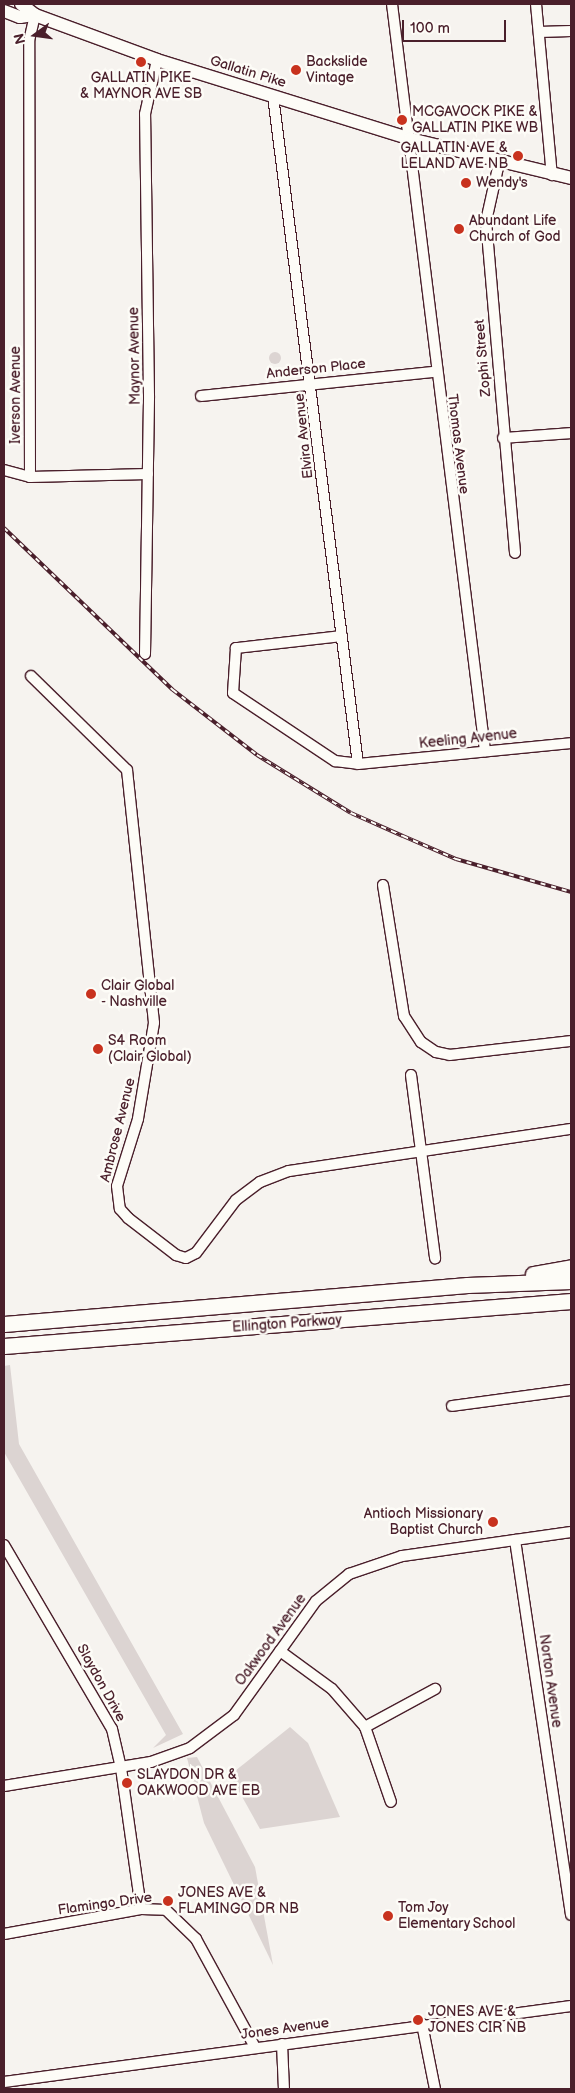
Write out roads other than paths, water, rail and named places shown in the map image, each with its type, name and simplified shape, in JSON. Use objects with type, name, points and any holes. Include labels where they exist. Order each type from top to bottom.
[{"type":"highway","points":[[467,1285],[571,1267]]},
{"type":"highway","name":"Ellington Parkway","points":[[4,1324],[467,1285],[571,1281]]},
{"type":"highway","name":"Ellington Parkway","points":[[4,1346],[571,1302]]},
{"type":"main road","name":"Gallatin Pike","points":[[21,4],[35,15],[157,60],[410,139],[499,163],[571,178]]},
{"type":"main road","name":"Gallatin Pike","points":[[4,11],[20,17],[35,15]]},
{"type":"street","name":"Thomas Avenue","points":[[392,4],[410,139],[435,372],[485,752]]},
{"type":"street","points":[[536,4],[552,175]]},
{"type":"street","name":"Iverson Avenue","points":[[30,476],[29,41],[35,15]]},
{"type":"street","points":[[539,32],[571,31]]},
{"type":"street","name":"Maynor Avenue","points":[[145,654],[148,474],[145,114],[157,60]]},
{"type":"street","name":"Elvira Avenue","points":[[274,96],[312,382],[342,636],[363,763]]},
{"type":"street","name":"Zophi Street","points":[[499,163],[486,222],[503,438],[515,553]]},
{"type":"street","name":"Anderson Place","points":[[201,396],[312,382],[435,372]]},
{"type":"street","points":[[503,438],[571,433]]},
{"type":"street","points":[[4,470],[30,476],[148,474]]},
{"type":"street","name":"Keeling Avenue","points":[[342,636],[236,648],[233,693],[335,760],[363,763],[571,743]]},
{"type":"street","name":"Ambrose Avenue","points":[[31,676],[127,770],[154,1023],[138,1119],[116,1186],[120,1209],[128,1218],[176,1254],[186,1258],[196,1253],[236,1200],[260,1182],[317,1166],[571,1129]]},
{"type":"street","points":[[383,886],[404,1016],[421,1042],[436,1052],[450,1055],[571,1041]]},
{"type":"street","points":[[411,1075],[435,1258]]},
{"type":"street","points":[[452,1406],[571,1390]]},
{"type":"street","name":"Oakwood Avenue","points":[[4,1786],[121,1768],[173,1755],[210,1734],[234,1715],[316,1601],[349,1574],[402,1556],[571,1532]]},
{"type":"street","name":"Norton Avenue","points":[[516,1540],[571,1915]]},
{"type":"street","name":"Slaydon Drive","points":[[4,1545],[112,1729],[121,1768],[141,1910]]},
{"type":"street","points":[[280,1651],[332,1689],[365,1727],[391,1802]]},
{"type":"street","points":[[365,1727],[435,1689]]},
{"type":"street","name":"Flamingo Drive","points":[[4,1934],[141,1910],[166,1910],[196,1939],[255,2047]]},
{"type":"street","name":"Jones Avenue","points":[[4,2082],[422,2024],[571,2006]]},
{"type":"street","points":[[422,2024],[435,2089]]},
{"type":"street","points":[[282,2044],[284,2089]]},
{"type":"railway","points":[[4,528],[173,690],[257,755],[351,813],[403,836],[456,859],[571,892]]},
{"type":"place","name":"GALLATIN PIKE & MAYNOR AVE SB","points":[[141,62]]},
{"type":"place","name":"Backslide Vintage","points":[[296,70]]},
{"type":"place","name":"MCGAVOCK PIKE & GALLATIN PIKE WB","points":[[402,120]]},
{"type":"place","name":"GALLATIN AVE & LELAND AVE NB","points":[[518,156]]},
{"type":"place","name":"Wendy's","points":[[466,183]]},
{"type":"place","name":"Abundant Life Church of God","points":[[459,229]]},
{"type":"place","name":"Clair Global - Nashville","points":[[91,994]]},
{"type":"place","name":"S4 Room (Clair Global)","points":[[98,1049]]},
{"type":"place","name":"Antioch Missionary Baptist Church","points":[[493,1522]]},
{"type":"place","name":"SLAYDON DR & OAKWOOD AVE EB","points":[[127,1783]]},
{"type":"place","name":"JONES AVE & FLAMINGO DR NB","points":[[168,1901]]},
{"type":"place","name":"Tom Joy Elementary School","points":[[388,1916]]},
{"type":"place","name":"JONES AVE & JONES CIR NB","points":[[418,2020]]}]
